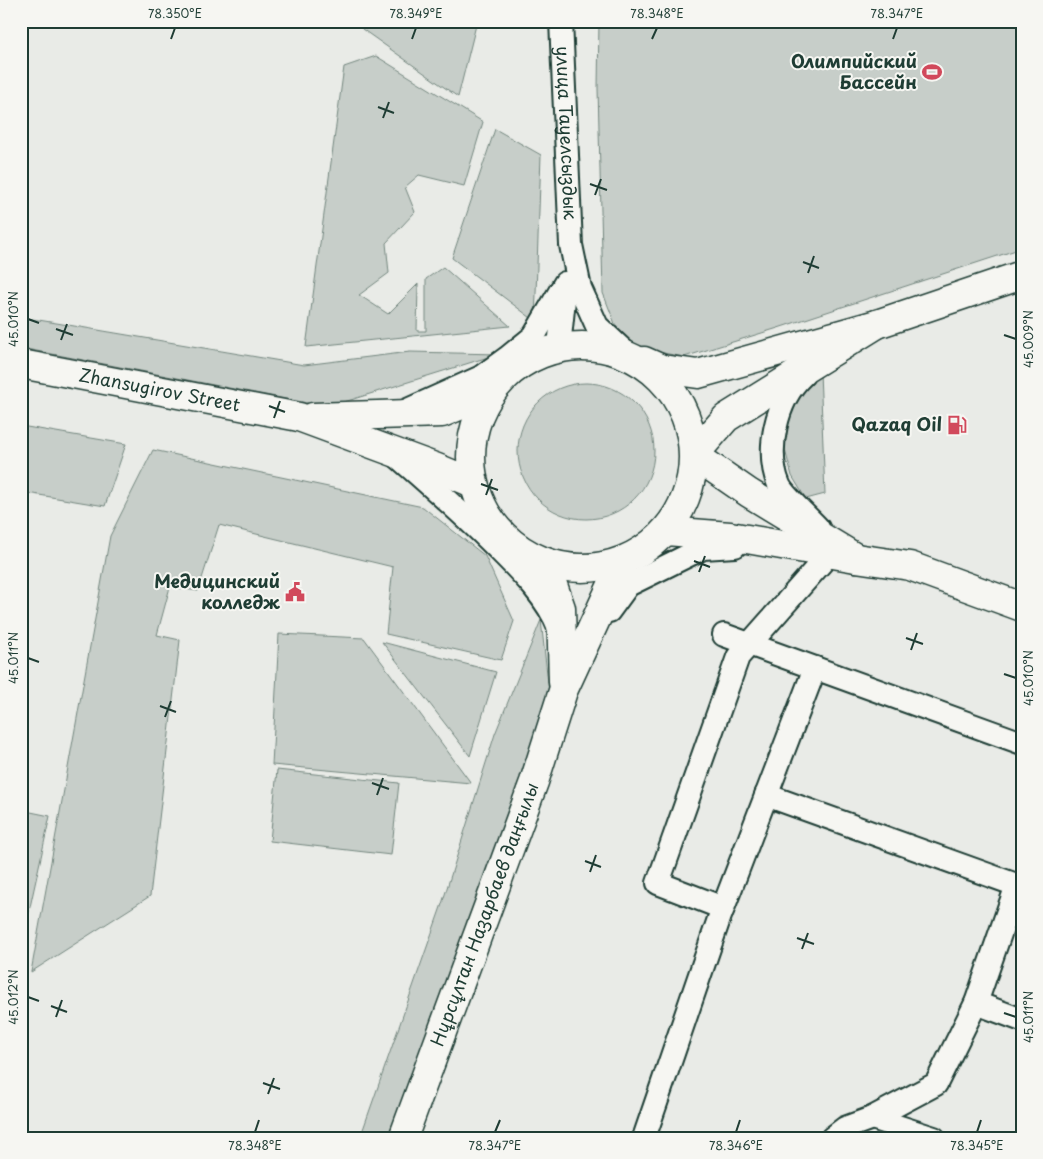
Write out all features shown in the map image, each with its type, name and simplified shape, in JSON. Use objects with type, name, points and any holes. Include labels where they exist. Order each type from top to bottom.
[{"type":"main road","points":[[626,354],[654,371],[676,394],[689,424],[694,455],[691,483],[682,508],[666,531],[647,549],[623,561],[598,568],[571,568],[545,562],[512,544],[488,517],[473,483],[470,452],[476,421],[490,393],[509,372],[532,356],[560,347],[594,345],[626,354],[662,369],[698,374],[877,324],[1022,275]]},
{"type":"main road","points":[[694,455],[726,418],[877,324]]},
{"type":"main road","name":"Zhansugirov Street","points":[[21,364],[298,417]]},
{"type":"main road","points":[[298,417],[442,413],[490,393]]},
{"type":"main road","points":[[298,417],[473,483]]},
{"type":"main road","points":[[694,455],[840,553]]},
{"type":"main road","points":[[666,531],[730,536],[910,566],[1022,607]]},
{"type":"main road","name":"Нұрсұлтан Назарбаев даңғылы","points":[[403,1138],[534,782],[563,691],[572,641],[623,561]]},
{"type":"main road","points":[[545,562],[572,641]]},
{"type":"street","name":"улица Тауелсыздык","points":[[560,347],[573,285],[561,21]]},
{"type":"street","name":"улица Тауелсыздык","points":[[573,285],[597,326],[626,354]]},
{"type":"street","points":[[398,414],[481,377],[507,358],[534,336],[573,285],[623,343],[660,363],[717,369]]},
{"type":"street","points":[[723,908],[658,883],[738,657],[840,553],[780,487],[773,464],[775,434],[781,405],[793,384],[817,361]]},
{"type":"street","points":[[390,451],[465,516],[523,574],[572,641],[628,584],[703,548],[774,544]]},
{"type":"street","points":[[724,635],[1022,743]]},
{"type":"street","points":[[644,1138],[723,908],[816,668]]},
{"type":"street","points":[[766,795],[1019,886],[976,1003],[936,1084],[872,1118],[846,1128],[832,1138]]},
{"type":"street","points":[[976,1003],[1022,1020]]},
{"type":"street","points":[[872,1118],[934,1138]]},
{"type":"shaded area","points":[[364,21],[477,21],[458,97],[362,29]]},
{"type":"shaded area","points":[[599,21],[1022,21],[1022,248],[684,357],[638,348],[617,329],[603,293],[598,88]]},
{"type":"shaded area","points":[[376,56],[483,122],[464,186],[419,175],[405,187],[415,212],[386,243],[389,273],[359,295],[388,314],[418,284],[417,331],[426,331],[426,279],[443,267],[510,326],[306,347],[344,67]]},
{"type":"shaded area","points":[[495,129],[541,155],[535,321],[452,258]]},
{"type":"shaded area","points":[[21,317],[304,365],[410,352],[498,354],[328,407],[21,348]]},
{"type":"shaded area","points":[[820,372],[825,494],[806,499],[792,476],[784,446],[784,417],[798,383]]},
{"type":"shaded area","points":[[586,383],[612,389],[634,403],[648,425],[654,451],[648,477],[634,499],[612,513],[586,519],[560,513],[538,499],[524,477],[518,451],[524,425],[538,403],[560,389]]},
{"type":"shaded area","points":[[21,426],[126,444],[105,506],[21,492]]},
{"type":"shaded area","points":[[153,450],[423,507],[485,556],[514,621],[501,660],[386,634],[393,567],[219,525],[198,591],[170,587],[157,635],[180,640],[150,896],[31,972],[110,536]]},
{"type":"shaded area","points":[[541,620],[550,701],[388,1138],[360,1138],[442,904],[495,734]]},
{"type":"shaded area","points":[[279,634],[364,638],[471,783],[272,765]]},
{"type":"shaded area","points":[[382,642],[496,672],[470,756]]},
{"type":"shaded area","points":[[277,770],[399,783],[391,855],[270,841]]},
{"type":"shaded area","points":[[21,810],[50,816],[21,948]]},
{"type":"place","name":"Олимпийский Бассейн","points":[[932,72]]},
{"type":"place","name":"Qazaq Oil","points":[[957,425]]},
{"type":"place","name":"Медицинский колледж","points":[[295,592]]}]
